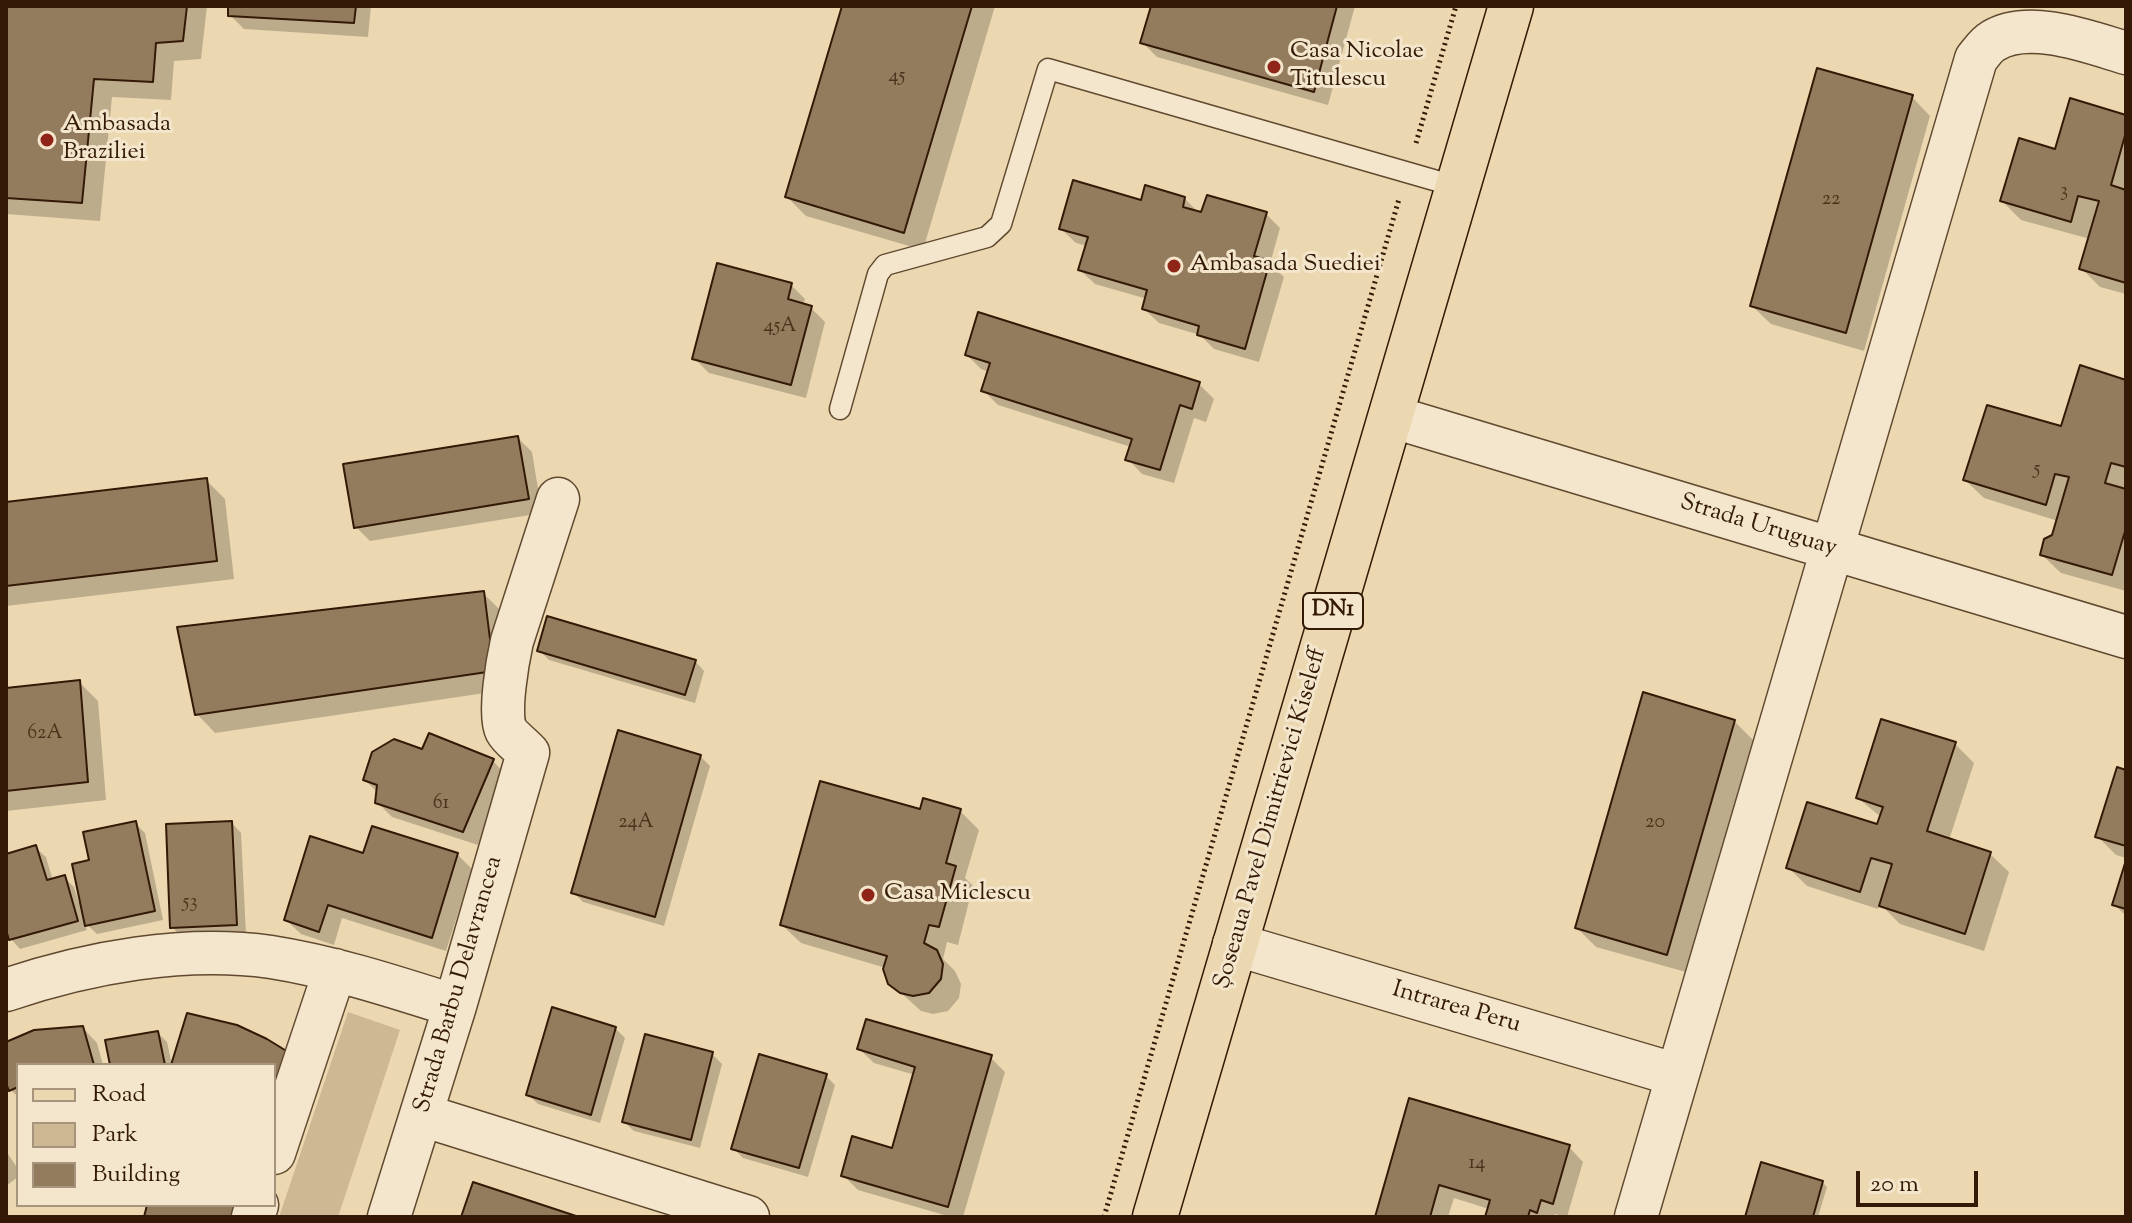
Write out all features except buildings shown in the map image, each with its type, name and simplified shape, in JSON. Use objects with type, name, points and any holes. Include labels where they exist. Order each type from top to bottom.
[{"type":"main road","name":"Șoseaua Pavel Dimitrievici Kiseleff","points":[[1155,1217],[1511,6]]},
{"type":"street","points":[[1636,1217],[1976,59],[1990,42],[2006,34],[2066,35],[2126,53]]},
{"type":"street","name":"Strada Uruguay","points":[[1390,416],[2126,637]]},
{"type":"street","name":"Strada Barbu Delavrancea","points":[[389,1217],[455,1006],[528,753],[506,729],[504,700],[507,663],[558,499]]},
{"type":"street","name":"Intrarea Peru","points":[[1234,944],[1677,1075]]},
{"type":"street","points":[[6,990],[78,969],[129,960],[198,954],[269,957],[335,970],[455,1006]]},
{"type":"street","points":[[276,1147],[335,970]]},
{"type":"street","points":[[422,1115],[748,1217]]},
{"type":"lane","points":[[840,409],[878,274],[885,265],[987,237],[1001,224],[1048,69],[1458,187]]},
{"type":"path","points":[[1104,1217],[1456,6]]},
{"type":"green space","points":[[348,1012],[400,1030],[338,1217],[279,1217]]},
{"type":"place","name":"Casa Nicolae Titulescu","points":[[1274,67]]},
{"type":"place","name":"Ambasada Braziliei","points":[[47,140]]},
{"type":"place","name":"Ambasada Suediei","points":[[1174,266]]},
{"type":"place","name":"Casa Miclescu","points":[[868,895]]}]
